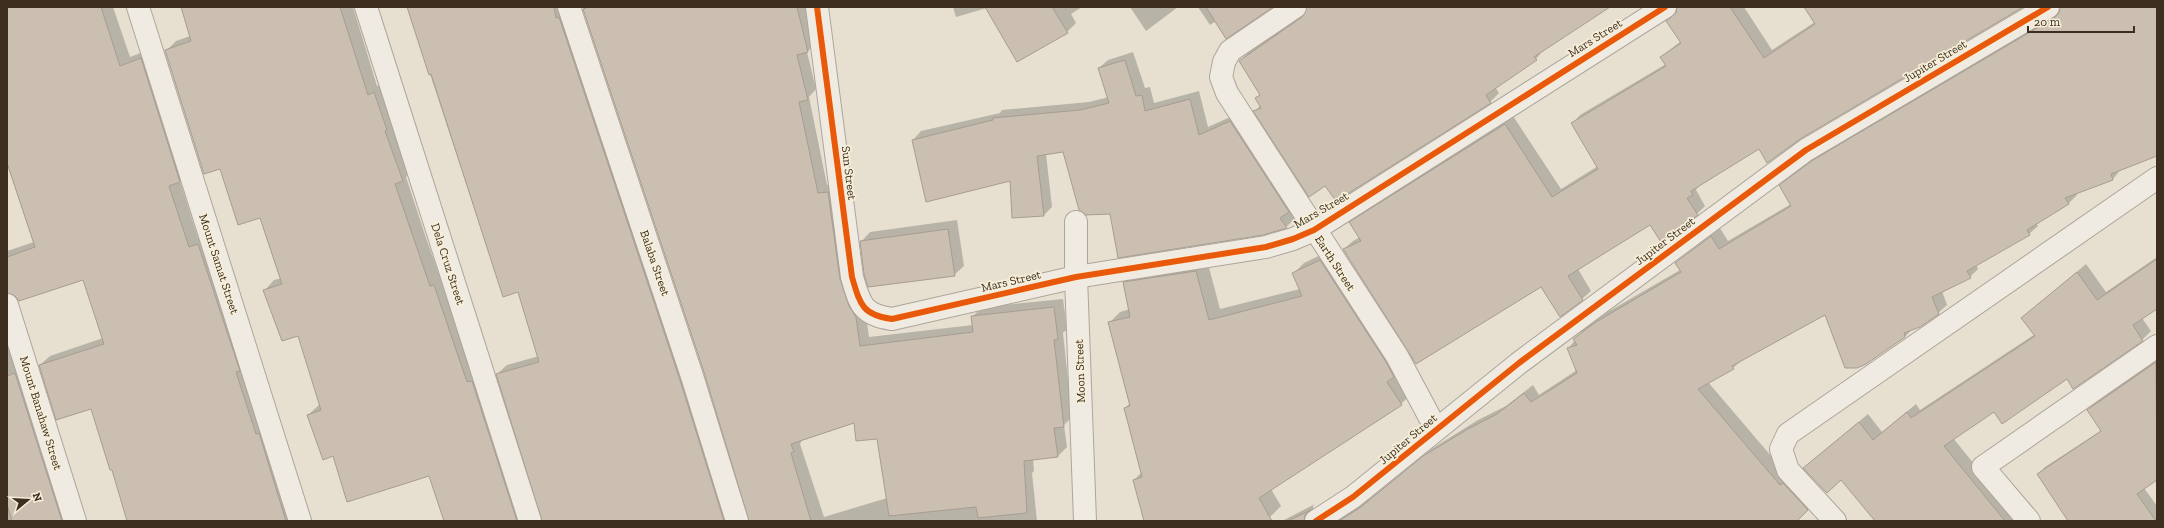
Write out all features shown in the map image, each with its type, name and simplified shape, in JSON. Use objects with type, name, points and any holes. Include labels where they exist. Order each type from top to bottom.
[{"type":"street","name":"Mount Samat Street","points":[[138,7],[300,521]]},
{"type":"street","name":"Dela Cruz Street","points":[[366,7],[530,521]]},
{"type":"street","name":"Balaba Street","points":[[569,7],[692,376],[737,521]]},
{"type":"street","name":"Sun Street","points":[[817,7],[852,277],[858,297],[864,309],[873,315],[892,319]]},
{"type":"street","name":"Earth Street","points":[[1295,7],[1230,50],[1224,62],[1222,77],[1227,93],[1314,230],[1397,356],[1436,429]]},
{"type":"street","name":"Mars Street","points":[[892,319],[1076,278],[1266,246],[1293,239],[1314,230],[1665,7]]},
{"type":"street","name":"Jupiter Street","points":[[1316,521],[1353,498],[1525,358],[1806,150],[2048,7]]},
{"type":"street","points":[[1835,521],[1788,470],[1781,449],[1788,434],[2157,178]]},
{"type":"street","name":"Moon Street","points":[[1076,222],[1076,278],[1085,521]]},
{"type":"street","name":"Mount Banahaw Street","points":[[7,305],[74,521]]},
{"type":"street","points":[[2029,521],[1983,467],[2157,346]]},
{"type":"building","points":[[7,7],[101,7],[120,66],[141,58],[180,182],[169,186],[189,247],[198,244],[240,371],[236,372],[256,434],[259,433],[286,521],[127,521],[112,470],[110,470],[91,409],[56,420],[39,365],[104,344],[83,280],[19,301],[15,296],[7,293],[7,257],[35,247],[7,163]]},
{"type":"building","points":[[181,7],[340,7],[368,95],[374,92],[387,130],[385,131],[403,181],[395,184],[430,286],[434,285],[467,382],[472,381],[517,521],[444,521],[429,476],[347,502],[333,456],[323,460],[307,415],[321,410],[298,336],[282,341],[263,290],[282,284],[260,218],[238,225],[220,169],[204,174],[165,50],[191,41]]},
{"type":"building","points":[[407,7],[554,7],[556,18],[559,17],[680,380],[724,521],[542,521],[496,374],[539,362],[518,292],[503,297],[431,74],[429,75]]},
{"type":"building","points":[[589,7],[797,7],[808,52],[797,55],[808,100],[799,102],[818,193],[828,192],[840,279],[849,306],[856,317],[860,346],[973,332],[971,316],[1054,307],[1058,339],[1054,340],[1064,427],[1054,428],[1058,457],[1024,461],[1027,513],[978,518],[976,507],[889,516],[877,439],[856,441],[854,423],[791,444],[794,452],[791,453],[811,521],[749,521],[704,372],[583,9]]},
{"type":"building","points":[[985,7],[1052,7],[1068,33],[1017,62]]},
{"type":"building","points":[[1206,7],[1273,7],[1226,39]]},
{"type":"building","points":[[1307,7],[1610,7],[1534,57],[1537,60],[1486,95],[1491,103],[1336,201],[1325,186],[1309,197],[1253,111],[1261,108],[1255,98],[1260,95],[1239,61],[1302,17]]},
{"type":"building","points":[[1677,7],[1730,7],[1764,58],[1815,24],[1804,7],[2023,7],[1800,139],[1767,163],[1759,149],[1691,191],[1693,195],[1687,198],[1698,215],[1661,242],[1650,225],[1568,276],[1583,300],[1560,317],[1541,287],[1416,364],[1343,249],[1361,241],[1349,222],[1505,124],[1552,197],[1598,169],[1571,123],[1666,66],[1660,57],[1681,43],[1666,21],[1676,13]]},
{"type":"building","points":[[2060,7],[2157,7],[2157,156],[2111,174],[2113,180],[2065,198],[2069,204],[2027,230],[2030,235],[1967,271],[1971,278],[1932,297],[1939,314],[1920,327],[1904,333],[1905,337],[1866,364],[1857,368],[1845,368],[1825,315],[1732,366],[1734,369],[1698,389],[1780,485],[1783,483],[1808,510],[1797,521],[1339,521],[1361,507],[1423,456],[1468,429],[1497,414],[1524,393],[1531,402],[1577,373],[1567,348],[1577,345],[1573,339],[1596,322],[1681,272],[1675,263],[1711,236],[1719,249],[1791,206],[1779,185],[1813,160],[2054,18],[2059,13]]},
{"type":"building","points":[[1125,60],[1136,96],[1142,95],[1145,111],[1190,99],[1199,135],[1230,121],[1289,212],[1280,218],[1287,228],[1263,235],[1118,258],[1110,214],[1086,215],[1079,210],[1063,152],[1037,156],[1044,216],[1012,218],[1010,181],[926,202],[912,140],[993,120],[993,118],[1080,110],[1109,103],[1098,68]]},
{"type":"building","points":[[948,229],[955,276],[868,287],[864,274],[860,241]]},
{"type":"building","points":[[2157,259],[2157,309],[2133,325],[2143,341],[2073,389],[2067,379],[2002,424],[1994,412],[1944,446],[2005,521],[1875,521],[1841,480],[1827,493],[1803,468],[1859,422],[1873,440],[1907,412],[1911,418],[2035,336],[2021,318],[2077,272],[2097,300]]},
{"type":"building","points":[[1320,260],[1386,362],[1394,377],[1387,382],[1402,405],[1259,498],[1272,521],[1144,521],[1133,480],[1142,477],[1124,408],[1130,406],[1108,322],[1130,317],[1123,282],[1196,271],[1209,320],[1302,296],[1292,273]]},
{"type":"building","points":[[2156,362],[2157,480],[2137,494],[2156,521],[2068,521],[2037,474],[2101,431],[2087,410]]},
{"type":"building","points":[[15,373],[62,521],[12,521],[7,504],[7,376]]},
{"type":"building","points":[[1311,510],[1305,515],[1304,521],[1288,521]]},
{"type":"cycle path","points":[[817,7],[852,277],[857,294],[864,307],[874,315],[892,319],[1076,277],[1266,247],[1293,239],[1314,230],[1665,7]]},
{"type":"cycle path","points":[[1316,521],[1353,497],[1519,363],[1806,150],[2048,7]]}]
